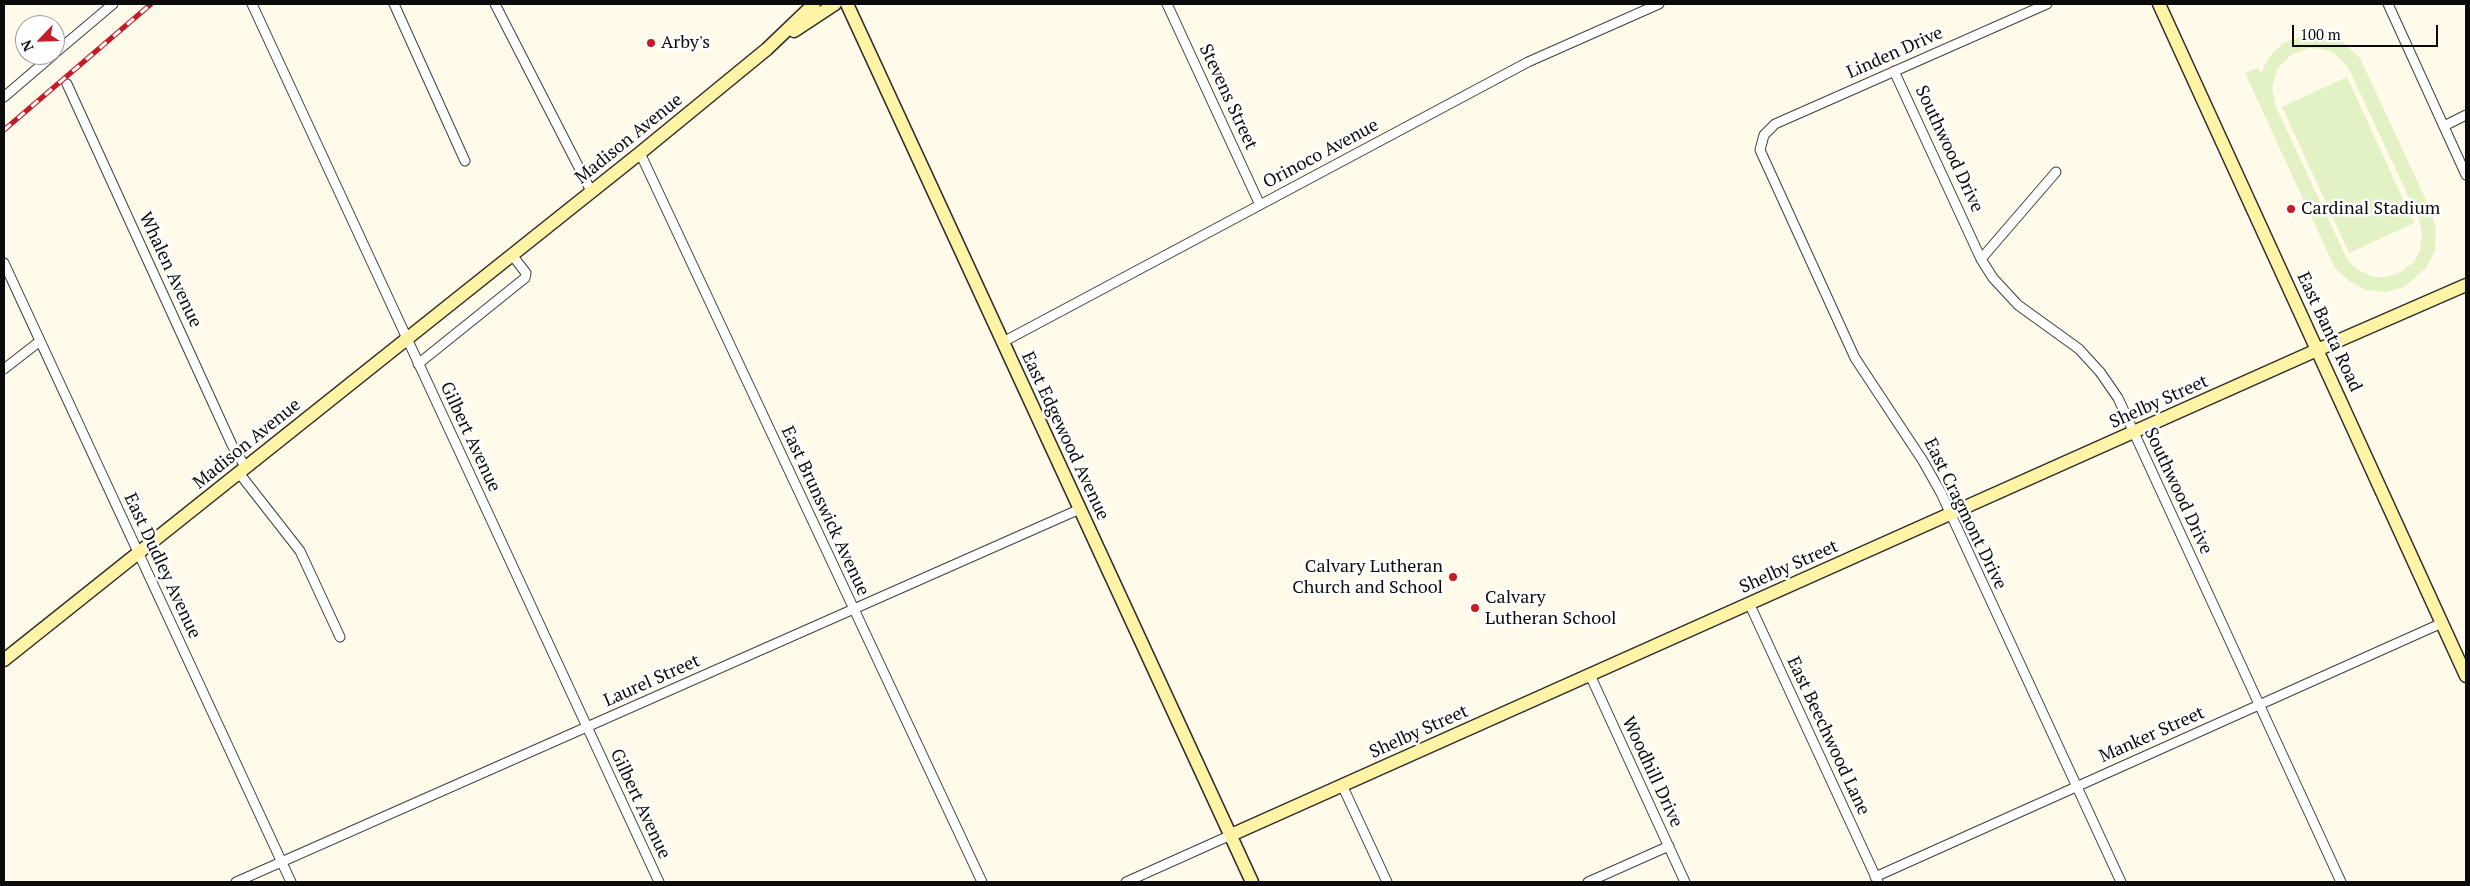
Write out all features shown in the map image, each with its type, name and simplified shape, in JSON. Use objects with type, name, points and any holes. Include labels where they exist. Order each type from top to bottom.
[{"type":"street","points":[[65,45],[113,4]]},
{"type":"street","name":"Gilbert Avenue","points":[[252,4],[659,882]]},
{"type":"street","points":[[394,4],[465,161]]},
{"type":"street","points":[[495,4],[591,192]]},
{"type":"street","name":"Madison Avenue","points":[[4,660],[640,153],[767,49],[814,4]]},
{"type":"street","name":"Madison Avenue","points":[[767,49],[835,4]]},
{"type":"street","name":"East Edgewood Avenue","points":[[847,4],[1252,882]]},
{"type":"street","name":"Stevens Street","points":[[1167,4],[1260,205]]},
{"type":"street","name":"Orinoco Avenue","points":[[1003,342],[1528,62],[1659,4]]},
{"type":"street","name":"Linden Drive","points":[[1762,140],[1767,131],[1775,124],[2047,4]]},
{"type":"street","name":"East Banta Road","points":[[2159,4],[2466,676]]},
{"type":"street","points":[[2388,4],[2466,175]]},
{"type":"street","points":[[4,97],[41,65]]},
{"type":"street","name":"Southwood Drive","points":[[1894,71],[1981,259],[2011,299],[2072,343],[2088,359],[2118,398],[2341,882]]},
{"type":"street","name":"Whalen Avenue","points":[[67,84],[242,470],[300,551],[340,637]]},
{"type":"street","points":[[2444,126],[2466,115]]},
{"type":"street","name":"East Cragmont Drive","points":[[1762,140],[1762,155],[1844,337],[1872,386],[1923,461],[2121,882]]},
{"type":"street","name":"East Brunswick Avenue","points":[[640,153],[982,882]]},
{"type":"street","points":[[1981,259],[2056,172]]},
{"type":"street","points":[[418,364],[525,278],[526,273],[512,255]]},
{"type":"street","name":"East Dudley Avenue","points":[[4,263],[291,882]]},
{"type":"street","name":"Shelby Street","points":[[1126,882],[2466,285]]},
{"type":"street","points":[[4,369],[40,341]]},
{"type":"street","name":"Laurel Street","points":[[236,882],[1080,510]]},
{"type":"street","name":"East Beechwood Lane","points":[[1749,603],[1876,879]]},
{"type":"street","name":"Manker Street","points":[[1876,879],[2077,786],[2442,623]]},
{"type":"street","name":"Woodhill Drive","points":[[1590,675],[1685,882]]},
{"type":"street","points":[[1342,785],[1387,882]]},
{"type":"street","points":[[1588,882],[1669,846]]},
{"type":"green space","points":[[2310,34],[2319,34],[2338,39],[2360,58],[2432,213],[2436,231],[2435,251],[2426,268],[2404,287],[2386,292],[2366,290],[2349,281],[2335,268],[2245,73],[2258,68],[2261,73],[2269,57],[2283,43]],"holes":[[[2309,48],[2322,49],[2334,53],[2348,67],[2419,219],[2422,232],[2420,251],[2414,262],[2398,274],[2386,277],[2373,277],[2355,268],[2347,259],[2276,107],[2272,88],[2277,69],[2291,55]]]},
{"type":"green space","points":[[2347,77],[2414,223],[2349,253],[2282,107]]},
{"type":"railway","points":[[4,130],[151,4]]},
{"type":"place","name":"Arby's","points":[[651,43]]},
{"type":"place","name":"Cardinal Stadium","points":[[2291,209]]},
{"type":"place","name":"Calvary Lutheran Church and School","points":[[1453,577]]},
{"type":"place","name":"Calvary Lutheran School","points":[[1475,608]]}]
